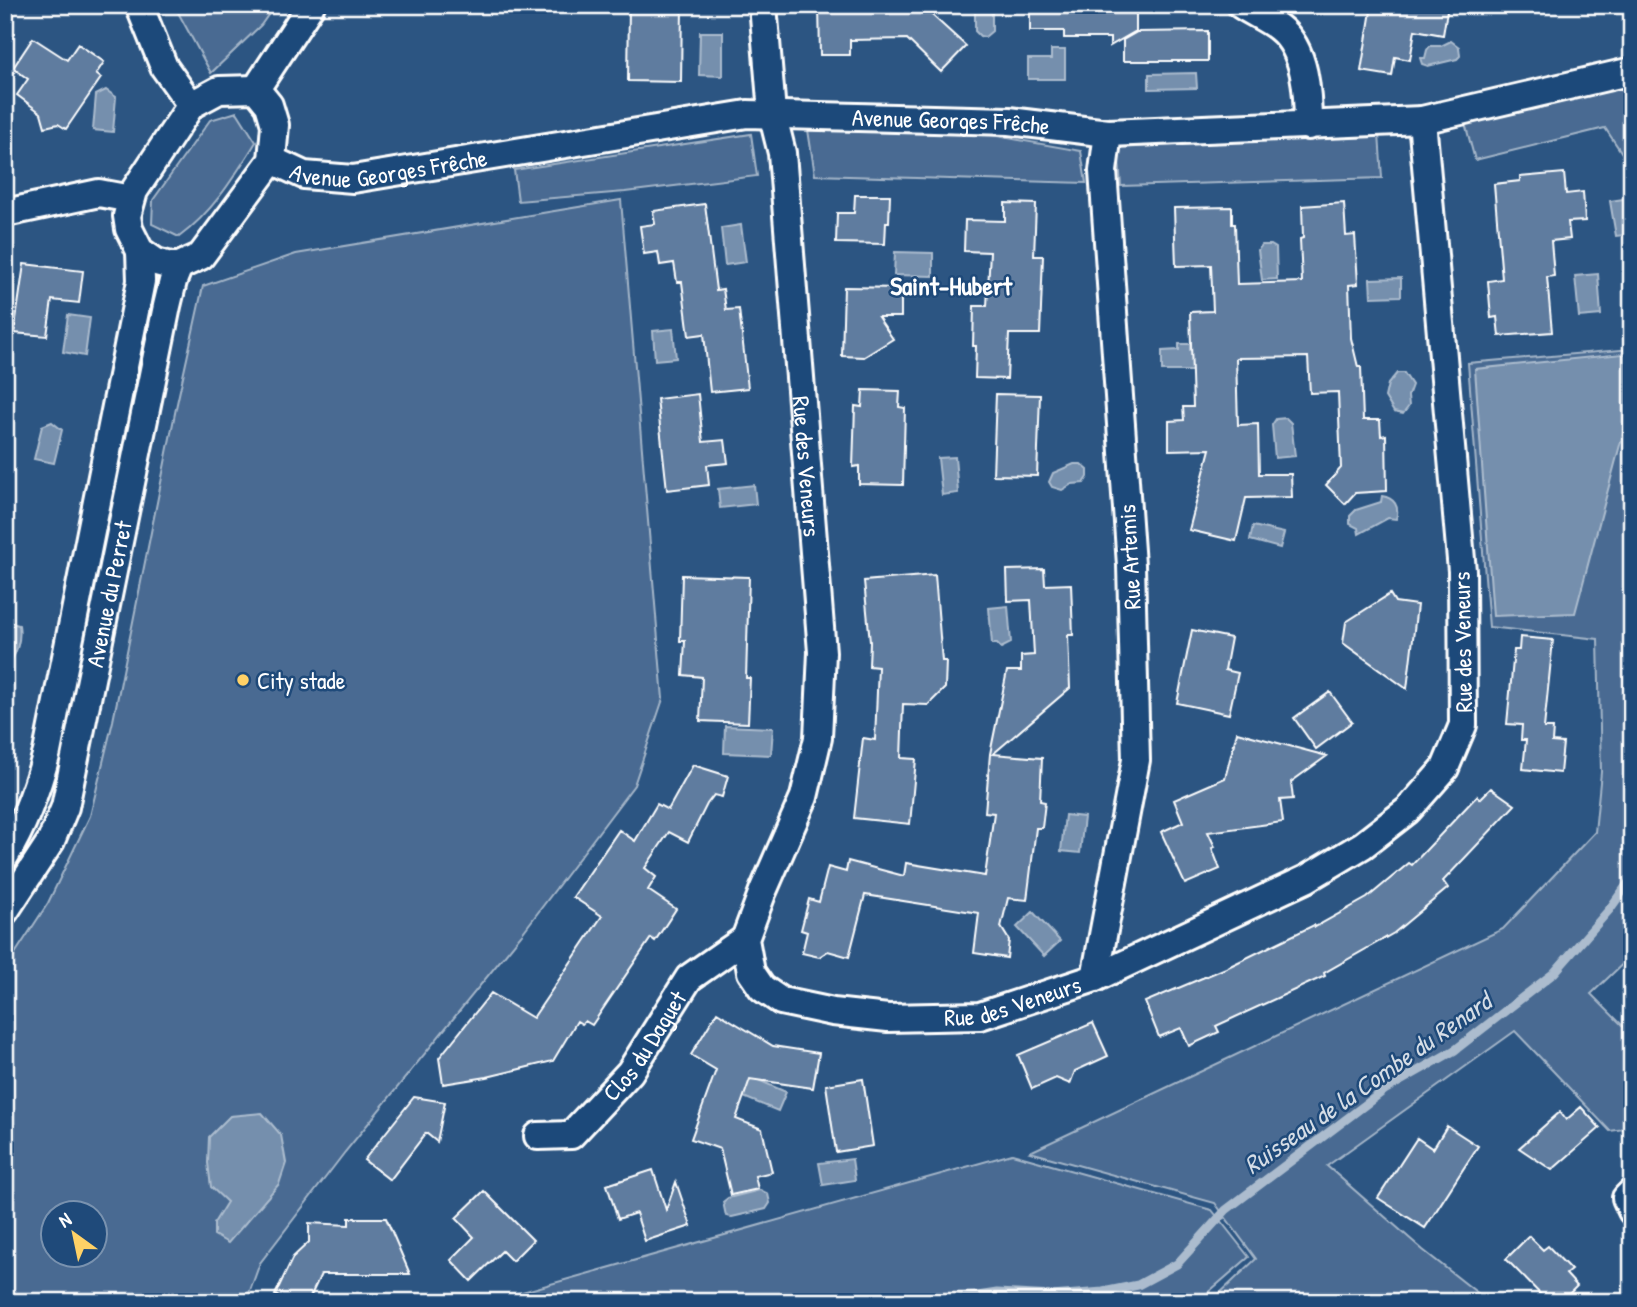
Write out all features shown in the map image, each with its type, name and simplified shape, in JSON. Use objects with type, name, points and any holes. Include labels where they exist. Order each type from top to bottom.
[{"type":"street","points":[[139,5],[164,67],[191,105]]},
{"type":"street","points":[[256,89],[311,5]]},
{"type":"street","name":"Rue des Veneurs","points":[[763,5],[772,113],[782,153],[822,652],[818,738],[804,797],[745,939],[751,972],[762,988],[781,1001],[833,1012],[888,1018],[980,1017],[1095,978],[1306,879],[1363,845],[1408,810],[1445,768],[1463,725],[1462,571],[1422,121]]},
{"type":"street","points":[[1241,5],[1280,29],[1296,48],[1305,80],[1308,126]]},
{"type":"street","name":"Avenue Georges Frêche","points":[[272,160],[304,175],[353,178],[747,114],[772,113],[1009,121],[1108,133],[1422,121],[1632,71]]},
{"type":"street","points":[[256,89],[269,105],[275,125],[272,160],[201,256],[179,266],[156,262],[140,251],[128,229],[127,216],[131,199],[191,105],[219,90],[256,89]]},
{"type":"street","name":"Rue Artemis","points":[[1095,978],[1136,760],[1131,565],[1103,171],[1108,133]]},
{"type":"street","points":[[5,212],[99,193],[131,199]]},
{"type":"street","name":"Avenue du Perret","points":[[5,856],[22,827],[34,798],[47,752],[141,281],[140,251]]},
{"type":"street","name":"Avenue du Perret","points":[[5,911],[51,841],[65,807],[162,329],[179,266]]},
{"type":"street","name":"Clos du Daguet","points":[[538,1136],[571,1135],[630,1072],[689,978],[745,939]]},
{"type":"street","points":[[1632,1192],[1626,1198],[1632,1211]]},
{"type":"shaded area","points":[[174,5],[275,5],[261,25],[211,73]]},
{"type":"shaded area","points":[[975,5],[992,5],[992,31],[985,37],[975,31]]},
{"type":"shaded area","points":[[700,32],[723,32],[723,76],[699,75]]},
{"type":"shaded area","points":[[1451,41],[1459,47],[1460,56],[1457,59],[1428,66],[1422,64],[1420,58],[1425,58],[1430,46],[1441,46]]},
{"type":"shaded area","points":[[1051,50],[1065,50],[1065,79],[1028,79],[1028,59],[1051,59]]},
{"type":"shaded area","points":[[1196,73],[1197,88],[1149,89],[1149,74]]},
{"type":"shaded area","points":[[1632,84],[1632,168],[1605,128],[1475,160],[1465,123]]},
{"type":"shaded area","points":[[106,90],[116,97],[113,132],[93,130],[96,95]]},
{"type":"shaded area","points":[[237,112],[256,142],[222,193],[202,217],[179,237],[152,224],[153,200],[210,120]]},
{"type":"shaded area","points":[[808,130],[986,134],[1081,151],[1086,183],[815,175]]},
{"type":"shaded area","points":[[751,134],[757,176],[625,192],[518,201],[514,170]]},
{"type":"shaded area","points":[[1379,134],[1382,178],[1121,186],[1118,148]]},
{"type":"shaded area","points":[[1630,198],[1632,234],[1616,236],[1610,201]]},
{"type":"shaded area","points":[[621,200],[663,699],[634,785],[521,935],[345,1152],[260,1263],[246,1302],[5,1302],[5,969],[48,903],[90,816],[113,721],[203,286],[296,254]]},
{"type":"shaded area","points":[[741,225],[746,262],[725,265],[721,228]]},
{"type":"shaded area","points":[[1262,245],[1276,248],[1277,279],[1262,280],[1258,250]]},
{"type":"shaded area","points":[[895,252],[933,253],[933,276],[894,275]]},
{"type":"shaded area","points":[[1598,274],[1601,315],[1579,317],[1575,276]]},
{"type":"shaded area","points":[[1401,278],[1401,296],[1371,297],[1370,279]]},
{"type":"shaded area","points":[[68,315],[90,318],[85,356],[63,352]]},
{"type":"shaded area","points":[[673,329],[676,358],[655,360],[653,331]]},
{"type":"shaded area","points":[[1179,344],[1190,344],[1190,350],[1200,350],[1201,371],[1162,371],[1162,351],[1179,350]]},
{"type":"shaded area","points":[[1632,349],[1632,955],[1591,994],[1632,1035],[1632,1128],[1610,1131],[1515,1031],[1327,1166],[1423,1250],[1489,1302],[1217,1302],[1217,1296],[1256,1259],[1215,1203],[1030,1152],[1503,929],[1595,832],[1601,772],[1598,639],[1489,627],[1468,363]]},
{"type":"shaded area","points":[[1632,353],[1632,400],[1575,613],[1493,616],[1475,369]]},
{"type":"shaded area","points":[[1397,373],[1404,373],[1412,385],[1408,396],[1409,406],[1403,414],[1394,412],[1385,397],[1388,384]]},
{"type":"shaded area","points":[[1286,418],[1291,423],[1295,456],[1275,458],[1272,425],[1276,419]]},
{"type":"shaded area","points":[[52,422],[62,430],[54,463],[34,459],[42,426]]},
{"type":"shaded area","points":[[955,457],[958,493],[942,495],[938,458]]},
{"type":"shaded area","points":[[1074,464],[1081,464],[1088,470],[1084,483],[1072,484],[1062,490],[1052,487],[1049,482],[1053,473]]},
{"type":"shaded area","points":[[754,485],[756,504],[720,508],[718,489]]},
{"type":"shaded area","points":[[1382,496],[1395,503],[1396,519],[1388,518],[1359,534],[1358,528],[1350,524],[1350,516],[1356,510],[1381,502]]},
{"type":"shaded area","points":[[1253,526],[1284,533],[1280,548],[1250,540]]},
{"type":"shaded area","points":[[1008,606],[1011,643],[1001,648],[992,644],[989,608]]},
{"type":"shaded area","points":[[7,622],[19,625],[20,630],[11,661],[5,660]]},
{"type":"shaded area","points":[[725,726],[773,728],[771,755],[724,753]]},
{"type":"shaded area","points":[[1065,815],[1084,817],[1080,853],[1061,851]]},
{"type":"shaded area","points":[[1033,912],[1060,941],[1044,956],[1017,927]]},
{"type":"shaded area","points":[[749,1076],[786,1092],[778,1111],[741,1096]]},
{"type":"shaded area","points":[[262,1113],[281,1135],[286,1163],[279,1184],[228,1243],[214,1235],[214,1223],[227,1202],[211,1187],[209,1137],[230,1116]]},
{"type":"shaded area","points":[[1012,1154],[1212,1210],[1249,1257],[1204,1296],[1205,1302],[487,1302]]},
{"type":"shaded area","points":[[852,1159],[855,1180],[823,1185],[819,1163]]},
{"type":"shaded area","points":[[760,1190],[768,1194],[770,1203],[766,1209],[726,1216],[723,1202],[728,1198]]},
{"type":"building","points":[[629,5],[682,5],[681,82],[628,81]]},
{"type":"building","points":[[819,5],[921,5],[966,46],[941,72],[907,39],[850,40],[850,55],[820,55]]},
{"type":"building","points":[[1030,5],[1136,5],[1136,31],[1110,46],[1110,38],[1064,38],[1064,31],[1030,31]]},
{"type":"building","points":[[1372,5],[1448,5],[1443,35],[1415,30],[1410,60],[1395,57],[1392,76],[1361,71]]},
{"type":"building","points":[[1208,31],[1208,61],[1123,61],[1123,40],[1137,32]]},
{"type":"building","points":[[33,38],[67,60],[78,44],[104,62],[96,74],[101,78],[66,129],[58,124],[45,127],[41,113],[17,95],[28,79],[13,68]]},
{"type":"building","points":[[1564,173],[1566,194],[1583,192],[1585,221],[1568,222],[1570,239],[1551,241],[1554,276],[1547,277],[1552,332],[1499,336],[1497,317],[1491,318],[1488,281],[1502,279],[1494,184],[1520,181],[1520,177]]},
{"type":"building","points":[[855,195],[890,195],[885,244],[836,243],[837,213],[854,213]]},
{"type":"building","points":[[1005,203],[1036,204],[1034,256],[1043,256],[1040,334],[1009,334],[1007,379],[975,378],[974,306],[987,306],[990,252],[964,251],[965,220],[1005,221]]},
{"type":"building","points":[[1344,203],[1346,236],[1355,235],[1358,284],[1349,285],[1351,338],[1358,367],[1361,367],[1363,420],[1380,420],[1381,436],[1386,435],[1387,491],[1355,493],[1345,504],[1326,485],[1341,468],[1338,392],[1310,393],[1308,357],[1236,358],[1238,425],[1258,424],[1259,474],[1291,474],[1292,497],[1246,498],[1236,541],[1189,530],[1210,449],[1169,450],[1169,421],[1184,420],[1183,407],[1193,407],[1190,312],[1213,311],[1211,265],[1176,266],[1174,208],[1232,207],[1237,284],[1302,282],[1302,206]]},
{"type":"building","points":[[705,204],[716,290],[723,289],[726,310],[739,309],[748,388],[710,392],[704,334],[689,336],[682,282],[677,282],[674,263],[660,265],[658,252],[644,254],[640,226],[655,224],[653,211]]},
{"type":"building","points":[[24,264],[83,271],[79,303],[52,300],[47,336],[14,333]]},
{"type":"building","points":[[844,287],[901,288],[901,317],[878,317],[893,339],[864,357],[842,356]]},
{"type":"building","points":[[863,390],[900,391],[899,407],[905,408],[903,485],[859,484],[859,466],[853,467],[855,406],[862,407]]},
{"type":"building","points":[[698,394],[703,442],[725,440],[728,463],[707,465],[709,485],[667,490],[657,399]]},
{"type":"building","points":[[996,394],[1040,395],[1037,476],[993,475]]},
{"type":"building","points":[[1044,569],[1045,585],[1071,584],[1073,635],[1068,635],[1070,688],[993,754],[1042,758],[1040,801],[1045,802],[1042,828],[1036,828],[1027,900],[1008,898],[1001,927],[1009,940],[1007,958],[974,953],[979,913],[865,895],[849,957],[828,951],[819,957],[802,953],[807,932],[801,930],[809,899],[819,902],[828,867],[846,872],[848,861],[904,876],[906,863],[985,876],[994,813],[985,812],[990,754],[1007,671],[1021,671],[1021,656],[1034,655],[1031,600],[1008,601],[1007,570]]},
{"type":"building","points":[[682,575],[749,577],[746,678],[750,678],[748,723],[700,721],[702,677],[683,675],[685,641],[680,641]]},
{"type":"building","points":[[935,575],[942,661],[946,661],[945,688],[928,705],[903,704],[901,758],[916,759],[910,824],[854,818],[863,738],[875,740],[878,667],[869,666],[870,642],[864,581]]},
{"type":"building","points":[[1390,594],[1395,602],[1417,605],[1407,689],[1343,643],[1346,622]]},
{"type":"building","points":[[1192,630],[1231,638],[1225,670],[1238,673],[1229,714],[1177,703]]},
{"type":"building","points":[[1520,637],[1553,640],[1544,728],[1553,728],[1552,742],[1563,743],[1560,773],[1523,769],[1526,740],[1521,740],[1522,725],[1507,724],[1514,650],[1519,650]]},
{"type":"building","points":[[1330,692],[1352,722],[1316,749],[1294,718]]},
{"type":"building","points":[[1237,732],[1327,756],[1291,782],[1293,799],[1280,800],[1283,822],[1208,832],[1220,869],[1185,884],[1161,832],[1183,822],[1174,800],[1225,778]]},
{"type":"building","points":[[693,765],[728,776],[722,797],[714,795],[707,804],[688,842],[669,832],[645,868],[656,877],[648,890],[676,909],[655,941],[651,938],[592,1025],[577,1021],[553,1061],[487,1077],[443,1084],[439,1058],[491,993],[533,1018],[602,916],[573,897],[619,830],[635,841],[657,804],[668,810]]},
{"type":"building","points":[[1491,788],[1515,805],[1443,881],[1448,888],[1394,933],[1324,973],[1325,976],[1216,1026],[1219,1032],[1189,1046],[1181,1028],[1159,1037],[1145,1002],[1226,968],[1314,925],[1315,927],[1367,898],[1409,863],[1412,865],[1477,796],[1480,799]]},
{"type":"building","points":[[717,1012],[773,1046],[819,1053],[813,1088],[750,1079],[736,1119],[762,1129],[772,1172],[755,1176],[758,1189],[731,1195],[720,1149],[691,1139],[716,1070],[691,1055]]},
{"type":"building","points":[[1093,1023],[1108,1056],[1075,1071],[1070,1084],[1056,1078],[1032,1089],[1018,1055]]},
{"type":"building","points":[[863,1079],[873,1146],[836,1152],[826,1085]]},
{"type":"building","points":[[414,1097],[445,1102],[437,1142],[426,1133],[390,1180],[364,1160]]},
{"type":"building","points":[[1581,1107],[1600,1128],[1552,1170],[1519,1148],[1560,1112],[1566,1120]]},
{"type":"building","points":[[1447,1126],[1478,1146],[1425,1228],[1378,1198],[1417,1138],[1433,1149]]},
{"type":"building","points":[[653,1170],[666,1210],[676,1182],[691,1226],[645,1241],[636,1213],[618,1219],[607,1185]]},
{"type":"building","points":[[484,1191],[533,1240],[512,1261],[502,1251],[471,1281],[451,1260],[474,1237],[456,1218]]},
{"type":"building","points":[[349,1218],[386,1218],[410,1274],[321,1274],[308,1302],[289,1302],[275,1295],[293,1257],[309,1242],[309,1223],[349,1225]]},
{"type":"building","points":[[1529,1236],[1543,1250],[1548,1246],[1571,1270],[1566,1274],[1577,1286],[1561,1302],[1548,1302],[1506,1259]]},
{"type":"waterway","name":"Ruisseau de la Combe du Renard","points":[[939,1302],[997,1293],[1052,1296],[1103,1292],[1138,1285],[1177,1264],[1226,1210],[1386,1089],[1455,1050],[1554,973],[1609,910],[1632,878]]},
{"type":"place","name":"City stade","points":[[243,680]]},
{"type":"district","name":"Saint-Hubert","points":[[951,285]]}]
